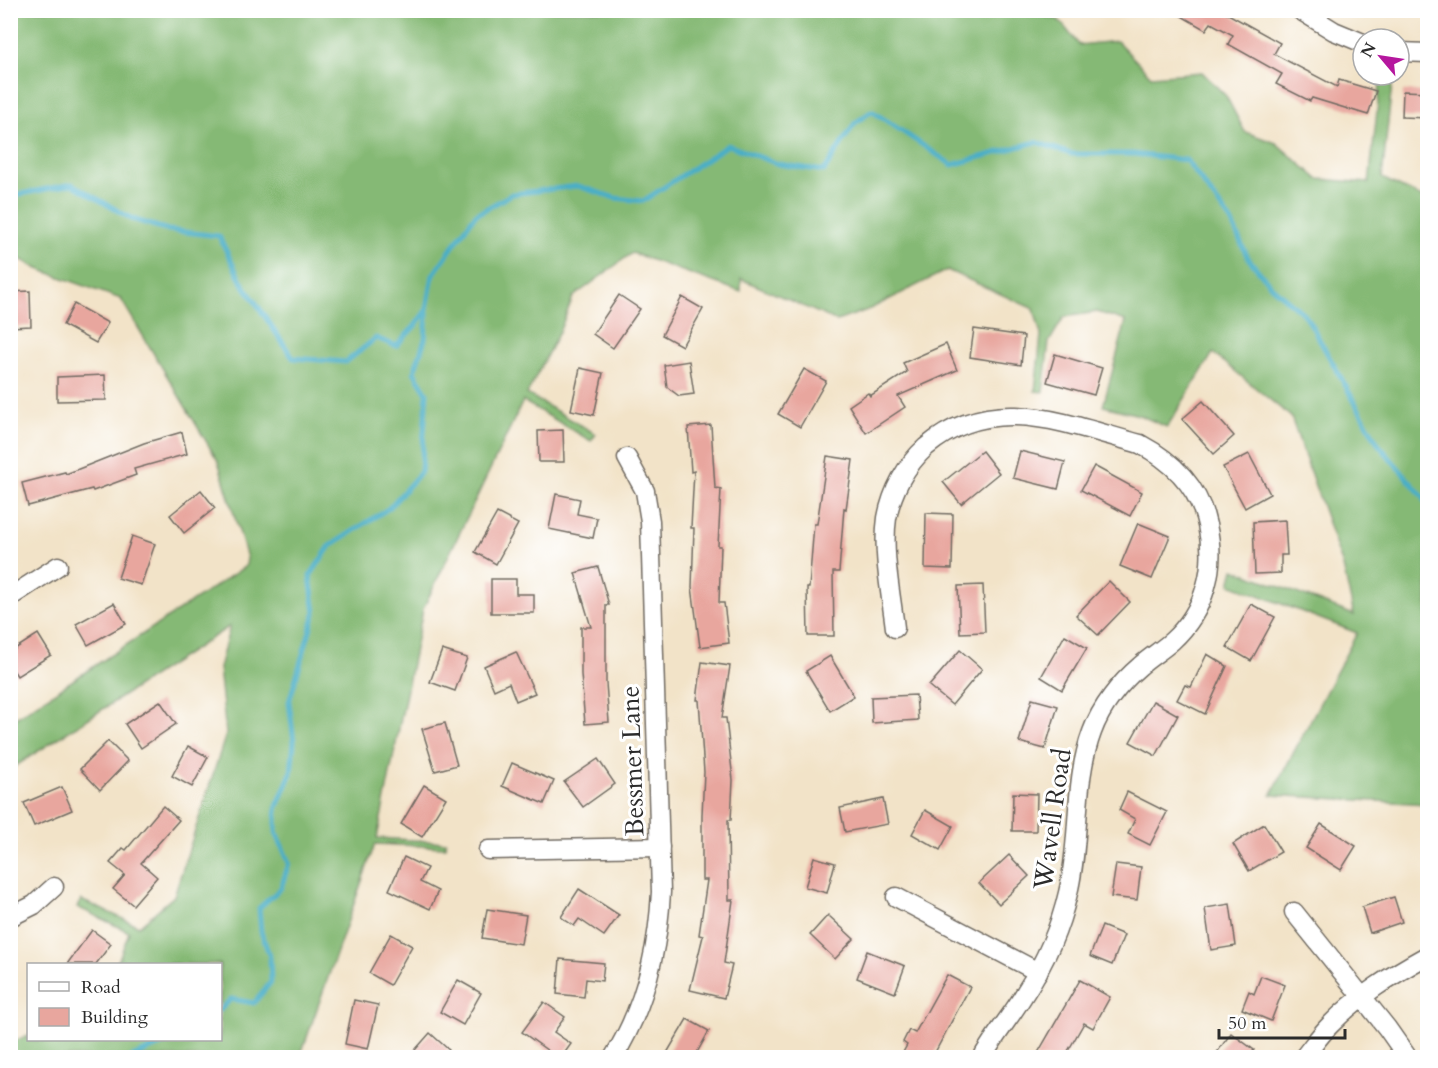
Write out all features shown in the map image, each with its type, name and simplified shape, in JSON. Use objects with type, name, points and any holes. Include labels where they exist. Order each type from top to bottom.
[{"type":"street","points":[[1300,10],[1334,31],[1351,38]]},
{"type":"street","points":[[1411,52],[1428,53]]},
{"type":"street","name":"Wavell Road","points":[[895,628],[886,541],[887,519],[892,498],[904,473],[919,454],[940,436],[964,423],[993,416],[1029,416],[1140,444],[1155,452],[1183,476],[1197,496],[1205,515],[1211,560],[1205,592],[1196,612],[1184,629],[1172,642],[1140,665],[1113,694],[1094,728],[1081,771],[1076,847],[1068,891],[1054,938],[1025,994],[982,1058]]},
{"type":"street","name":"Bessmer Lane","points":[[612,1058],[638,1010],[652,966],[660,924],[660,847],[650,521],[645,491],[627,458]]},
{"type":"street","points":[[10,597],[58,566]]},
{"type":"street","points":[[488,850],[660,847]]},
{"type":"street","points":[[10,917],[34,905],[54,887]]},
{"type":"street","points":[[896,897],[1038,972]]},
{"type":"street","points":[[1294,912],[1408,1058]]},
{"type":"street","points":[[1303,1058],[1330,1025],[1362,997],[1392,975],[1428,956]]},
{"type":"green space","points":[[11,10],[1026,11],[1059,20],[1079,45],[1117,41],[1151,76],[1202,72],[1226,96],[1245,132],[1276,143],[1318,179],[1369,183],[1380,87],[1392,87],[1382,178],[1428,200],[1427,804],[1271,795],[1357,633],[1230,584],[1234,569],[1354,615],[1343,566],[1291,417],[1213,353],[1167,427],[1139,415],[1103,406],[1126,321],[1097,312],[1064,317],[1049,342],[1043,392],[1035,391],[1041,335],[1034,309],[947,270],[870,309],[837,321],[741,279],[741,292],[632,253],[573,297],[560,330],[527,394],[596,434],[591,441],[523,401],[423,609],[377,838],[446,842],[445,847],[375,844],[300,1057],[11,1057],[11,1043],[27,1035],[27,1041],[222,1041],[222,963],[117,963],[129,932],[77,907],[81,900],[139,926],[174,896],[226,734],[219,668],[230,626],[11,769],[11,721],[243,568],[247,558],[218,461],[121,299],[38,269],[11,254]]},
{"type":"building","points":[[1171,10],[1221,10],[1280,43],[1274,54],[1337,87],[1339,80],[1351,84],[1351,87],[1363,87],[1376,91],[1368,115],[1312,98],[1310,101],[1276,84],[1282,74],[1228,44],[1233,35],[1211,23],[1206,30]]},
{"type":"building","points":[[1403,91],[1428,92],[1428,118],[1402,117]]},
{"type":"building","points":[[30,291],[31,326],[10,327],[10,292]]},
{"type":"building","points":[[619,295],[640,309],[613,348],[593,334]]},
{"type":"building","points":[[682,297],[703,309],[682,346],[662,335]]},
{"type":"building","points":[[74,304],[108,323],[96,343],[63,325]]},
{"type":"building","points":[[974,329],[1024,336],[1021,365],[970,357]]},
{"type":"building","points":[[946,344],[957,370],[898,396],[905,407],[866,433],[849,406],[868,393],[870,396],[907,372],[903,363]]},
{"type":"building","points":[[1055,354],[1102,368],[1094,395],[1047,382]]},
{"type":"building","points":[[689,361],[694,394],[679,396],[667,387],[664,365]]},
{"type":"building","points":[[580,368],[603,373],[594,415],[571,410]]},
{"type":"building","points":[[804,369],[826,381],[800,427],[778,414]]},
{"type":"building","points":[[105,375],[106,400],[57,401],[57,377]]},
{"type":"building","points":[[1203,401],[1234,436],[1214,454],[1182,419]]},
{"type":"building","points":[[711,425],[715,488],[721,489],[718,546],[721,546],[719,603],[724,603],[729,643],[700,647],[692,587],[694,528],[691,528],[694,471],[691,472],[688,427]]},
{"type":"building","points":[[563,430],[564,462],[539,462],[538,431]]},
{"type":"building","points":[[182,432],[187,454],[134,469],[136,475],[93,491],[92,489],[28,506],[22,483],[65,472],[66,474],[144,443]]},
{"type":"building","points":[[982,451],[999,473],[961,504],[943,482]]},
{"type":"building","points":[[1020,451],[1065,462],[1058,489],[1013,478]]},
{"type":"building","points":[[1249,454],[1270,494],[1245,508],[1223,467]]},
{"type":"building","points":[[827,456],[853,460],[846,509],[844,508],[839,572],[833,572],[834,636],[808,636],[807,588],[809,588],[814,524],[817,524]]},
{"type":"building","points":[[1094,466],[1142,492],[1130,516],[1081,490]]},
{"type":"building","points":[[201,490],[215,508],[184,533],[170,515]]},
{"type":"building","points":[[556,494],[580,499],[577,514],[597,518],[593,538],[549,529]]},
{"type":"building","points":[[497,513],[518,524],[496,564],[475,552]]},
{"type":"building","points":[[926,513],[953,514],[952,569],[925,568]]},
{"type":"building","points":[[1285,520],[1287,555],[1281,555],[1281,573],[1255,574],[1253,522]]},
{"type":"building","points":[[1138,523],[1170,536],[1152,579],[1120,566]]},
{"type":"building","points":[[132,536],[155,544],[141,585],[118,578]]},
{"type":"building","points":[[598,567],[609,605],[606,605],[606,683],[609,722],[585,724],[581,674],[581,627],[591,627],[575,573]]},
{"type":"building","points":[[491,579],[516,579],[516,594],[534,594],[534,613],[491,613]]},
{"type":"building","points":[[1109,581],[1130,602],[1098,635],[1076,615]]},
{"type":"building","points":[[983,585],[985,632],[960,633],[958,586]]},
{"type":"building","points":[[114,603],[126,624],[88,645],[76,624]]},
{"type":"building","points":[[1251,604],[1275,617],[1251,661],[1227,647]]},
{"type":"building","points":[[38,634],[51,655],[17,676],[10,665],[10,652]]},
{"type":"building","points":[[1065,635],[1087,648],[1062,690],[1041,677]]},
{"type":"building","points":[[442,650],[467,658],[455,691],[430,682]]},
{"type":"building","points":[[960,650],[982,669],[952,705],[929,686]]},
{"type":"building","points":[[516,652],[535,693],[516,701],[509,683],[494,690],[484,666]]},
{"type":"building","points":[[1207,654],[1227,666],[1205,714],[1177,700],[1185,685],[1191,687]]},
{"type":"building","points":[[830,656],[854,696],[830,711],[806,671]]},
{"type":"building","points":[[702,662],[730,666],[722,718],[726,718],[733,780],[731,820],[728,820],[729,900],[733,900],[724,963],[732,965],[724,998],[690,990],[703,936],[699,935],[707,880],[702,880],[704,772],[699,700],[697,700]]},
{"type":"building","points":[[916,695],[918,720],[872,723],[871,697]]},
{"type":"building","points":[[1032,699],[1058,706],[1045,749],[1019,742]]},
{"type":"building","points":[[160,701],[176,724],[141,748],[125,724]]},
{"type":"building","points":[[1153,701],[1178,715],[1156,756],[1130,742]]},
{"type":"building","points":[[445,723],[457,765],[435,771],[422,729]]},
{"type":"building","points":[[108,741],[128,761],[100,790],[80,769]]},
{"type":"building","points":[[188,746],[208,757],[192,787],[172,776]]},
{"type":"building","points":[[598,759],[615,784],[583,807],[564,782]]},
{"type":"building","points":[[512,763],[554,781],[544,804],[502,786]]},
{"type":"building","points":[[424,785],[446,798],[422,837],[401,824]]},
{"type":"building","points":[[62,787],[72,810],[34,826],[24,803]]},
{"type":"building","points":[[1127,792],[1167,812],[1150,845],[1128,834],[1135,819],[1119,810]]},
{"type":"building","points":[[1013,793],[1037,794],[1036,831],[1012,831]]},
{"type":"building","points":[[883,799],[888,824],[845,832],[840,808]]},
{"type":"building","points":[[163,806],[179,820],[141,863],[157,877],[133,905],[113,889],[125,875],[110,863],[123,848],[126,850]]},
{"type":"building","points":[[925,810],[953,826],[940,850],[912,834]]},
{"type":"building","points":[[1264,824],[1281,852],[1249,871],[1233,844]]},
{"type":"building","points":[[1321,824],[1356,846],[1341,870],[1306,848]]},
{"type":"building","points":[[1009,855],[1029,876],[999,904],[979,883]]},
{"type":"building","points":[[404,857],[427,868],[420,882],[438,891],[430,909],[389,890]]},
{"type":"building","points":[[814,857],[835,863],[827,893],[805,887]]},
{"type":"building","points":[[1116,864],[1141,867],[1137,900],[1111,897]]},
{"type":"building","points":[[579,889],[619,915],[604,936],[579,919],[574,926],[561,917]]},
{"type":"building","points":[[1394,897],[1402,922],[1370,933],[1362,907]]},
{"type":"building","points":[[1230,904],[1236,946],[1211,950],[1205,908]]},
{"type":"building","points":[[487,909],[526,915],[521,944],[482,938]]},
{"type":"building","points":[[828,915],[854,939],[835,959],[810,935]]},
{"type":"building","points":[[1102,926],[1124,935],[1112,965],[1090,956]]},
{"type":"building","points":[[92,930],[111,944],[97,963],[68,963]]},
{"type":"building","points":[[391,934],[412,946],[390,985],[369,973]]},
{"type":"building","points":[[867,951],[905,966],[895,993],[857,978]]},
{"type":"building","points":[[560,959],[604,963],[602,981],[586,979],[584,997],[557,994]]},
{"type":"building","points":[[947,975],[970,987],[932,1058],[900,1058],[907,1045],[903,1042],[909,1030],[915,1033]]},
{"type":"building","points":[[1261,976],[1285,985],[1271,1021],[1242,1009],[1249,991],[1254,994]]},
{"type":"building","points":[[458,980],[481,993],[463,1025],[440,1012]]},
{"type":"building","points":[[1080,980],[1110,997],[1093,1028],[1084,1023],[1064,1058],[1035,1058]]},
{"type":"building","points":[[354,1000],[378,1005],[368,1049],[345,1044]]},
{"type":"building","points":[[544,1002],[565,1017],[554,1032],[571,1044],[561,1058],[522,1032]]},
{"type":"building","points":[[687,1019],[709,1031],[694,1058],[664,1058]]},
{"type":"building","points":[[430,1033],[449,1050],[443,1058],[408,1058]]},
{"type":"building","points":[[1231,1033],[1254,1050],[1248,1058],[1213,1058]]},
{"type":"waterway","points":[[10,194],[16,195],[72,184],[132,219],[168,230],[219,236],[241,281],[293,358],[346,362],[376,338],[396,346],[427,309],[433,275],[475,215],[512,194],[578,186],[615,198],[643,201],[728,145],[778,164],[824,171],[855,123],[872,111],[952,165],[1036,142],[1071,154],[1133,154],[1186,160],[1231,221],[1248,258],[1271,286],[1306,316],[1379,445],[1424,498],[1428,508]]},
{"type":"waterway","points":[[222,1008],[231,999],[254,1003],[271,982],[270,957],[261,932],[259,908],[281,888],[289,863],[276,832],[276,809],[291,773],[294,742],[289,702],[315,613],[310,576],[330,546],[389,508],[421,472],[427,393],[414,372],[425,339],[427,312]]},
{"type":"waterway","points":[[130,1058],[170,1041]]}]
